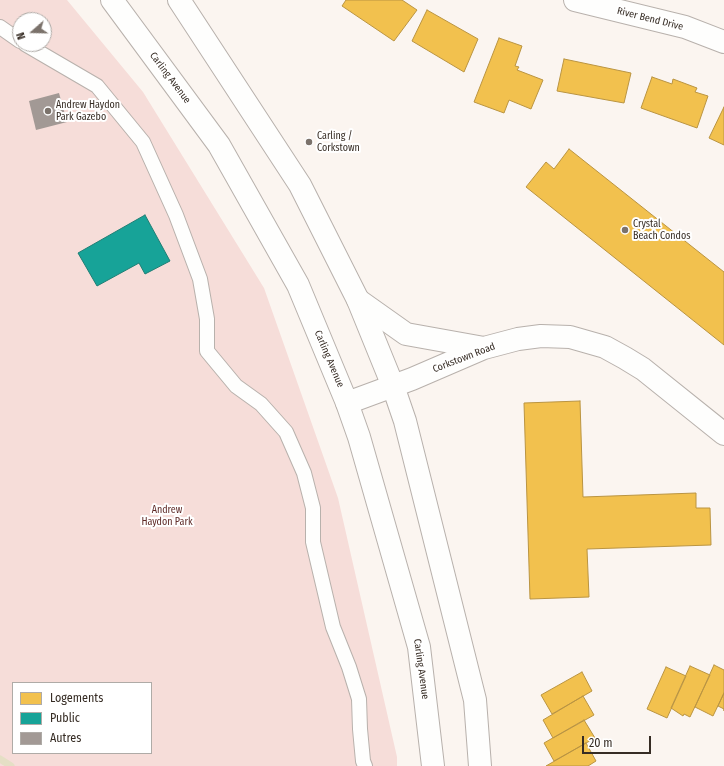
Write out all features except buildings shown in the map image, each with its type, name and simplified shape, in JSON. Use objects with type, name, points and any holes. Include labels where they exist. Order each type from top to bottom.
[{"type":"main road","name":"Carling Avenue","points":[[112,0],[220,145],[298,285],[347,403],[359,437],[419,647],[432,766]]},
{"type":"main road","points":[[179,0],[300,185],[358,300],[393,386],[405,421],[474,700],[480,766]]},
{"type":"main road","name":"River Bend Drive","points":[[574,0],[685,27],[724,42]]},
{"type":"main road","points":[[358,300],[406,334],[484,348]]},
{"type":"main road","name":"Corkstown Road","points":[[347,403],[393,386],[484,348],[518,339],[541,336],[570,338],[605,347],[643,369],[724,434]]},
{"type":"lane","points":[[0,27],[12,35]]},
{"type":"lane","points":[[39,52],[97,86],[143,142],[176,215],[200,279],[207,318],[207,351],[236,386],[261,404],[286,432],[304,473],[313,508],[313,542],[333,627],[360,699],[360,729],[363,761],[365,766]]},
{"type":"green space","name":"Andrew Haydon Park","points":[[0,0],[67,0],[143,92],[264,288],[338,498],[397,757],[397,766],[0,766]]},
{"type":"waterway","points":[[0,759],[11,766]]},
{"type":"place","name":"Andrew Haydon Park Gazebo","points":[[48,111]]},
{"type":"place","name":"Carling / Corkstown","points":[[309,142]]},
{"type":"place","name":"Crystal Beach Condos","points":[[625,230]]}]
